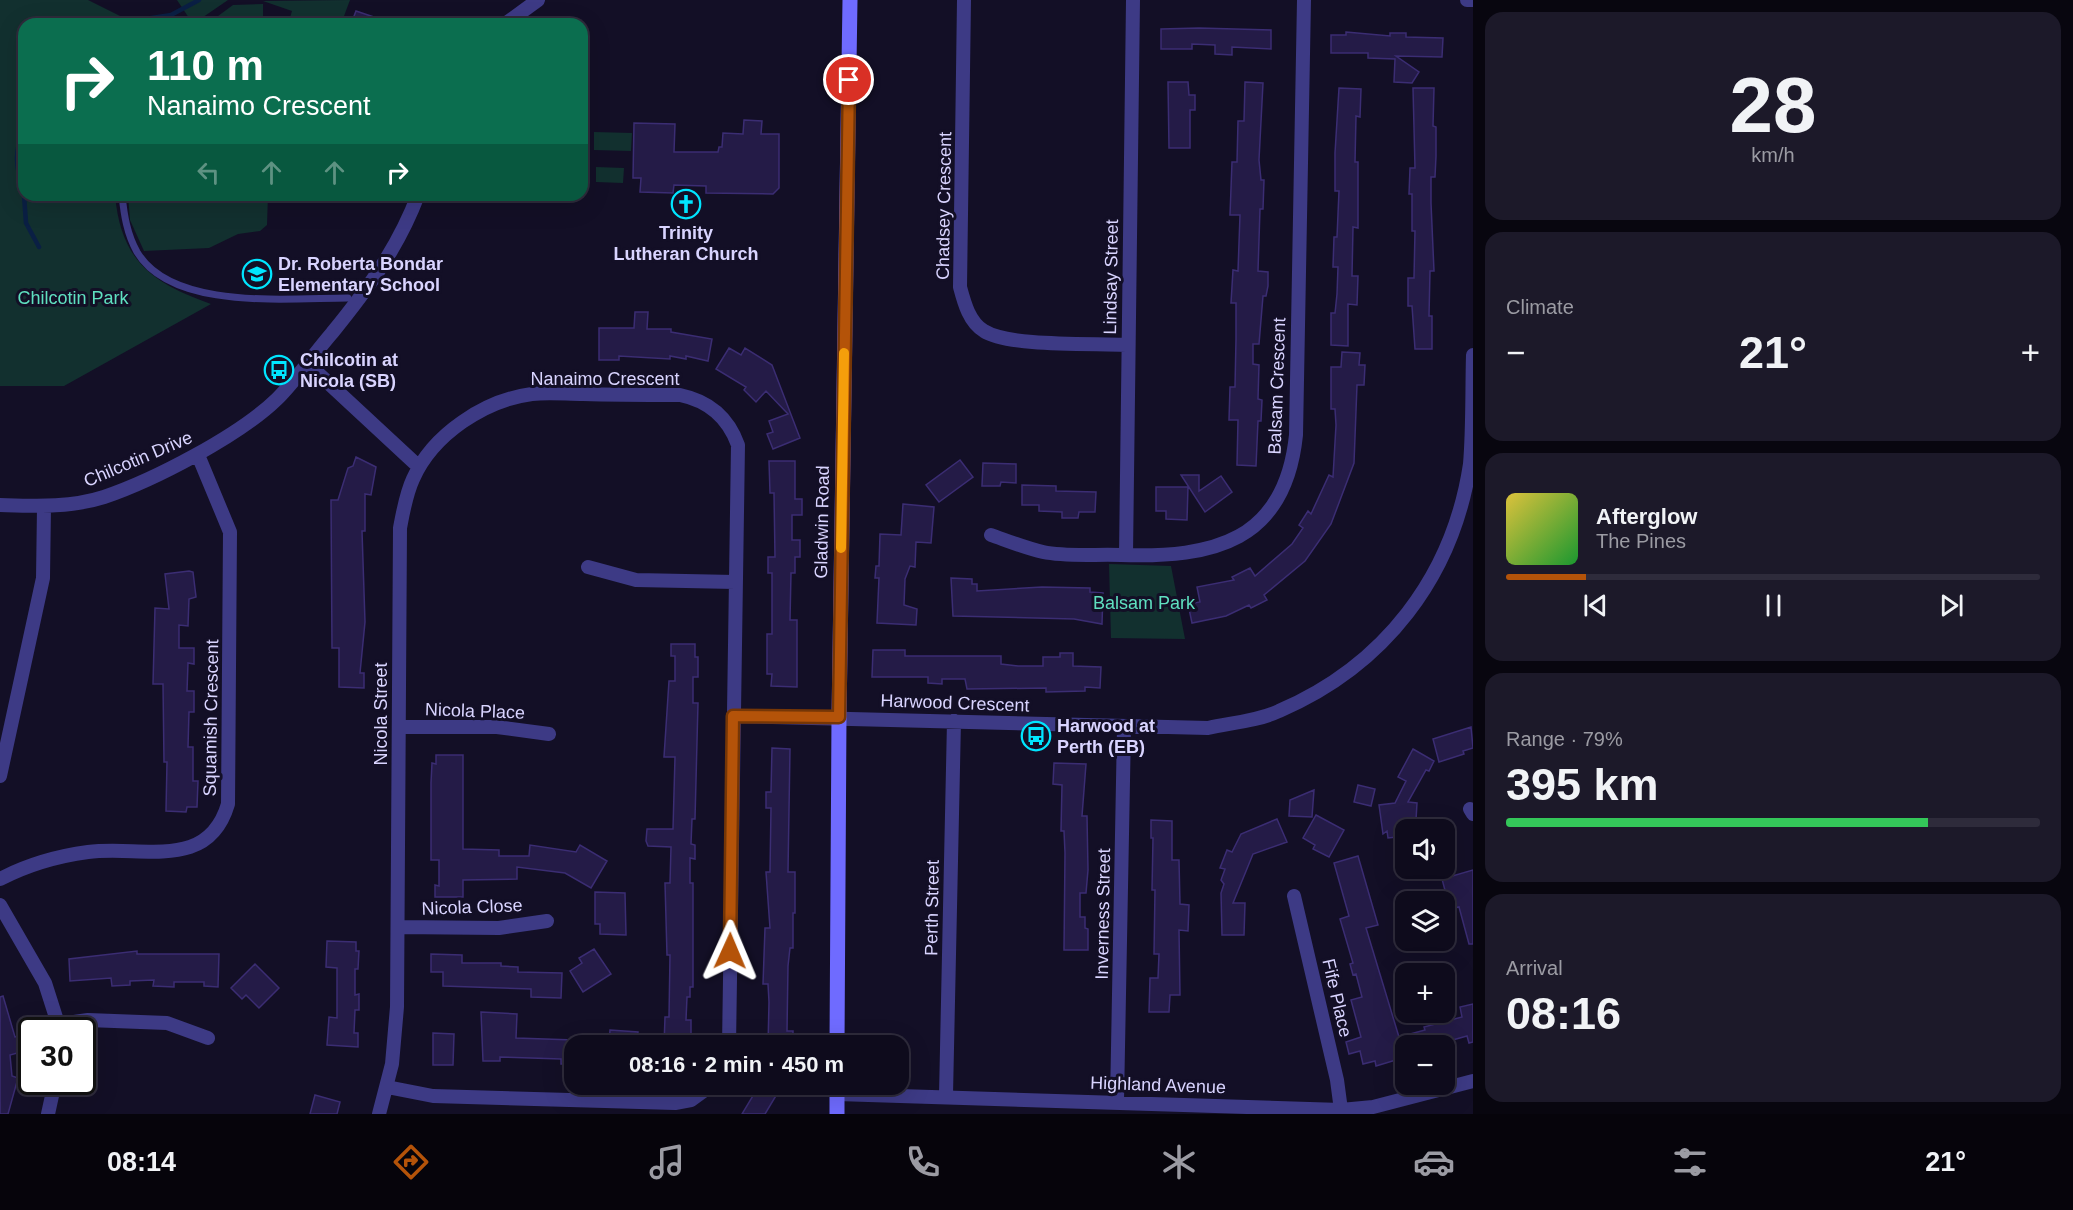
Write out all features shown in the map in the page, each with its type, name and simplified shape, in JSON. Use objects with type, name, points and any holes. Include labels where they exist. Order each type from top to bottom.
[{"type":"main road","name":"Gladwin Road","points":[[837,1035],[839,717],[850,0]]},
{"type":"main road","points":[[837,1095],[837,1114]]},
{"type":"street","points":[[513,18],[538,0]]},
{"type":"street","name":"Chadsey Crescent","points":[[964,0],[960,286],[966,310],[982,331],[1004,339],[1128,345]]},
{"type":"street","name":"Lindsay Street","points":[[1126,555],[1133,0]]},
{"type":"street","name":"Balsam Crescent","points":[[991,535],[1045,552],[1126,555],[1188,554],[1214,548],[1234,538],[1264,516],[1276,500],[1290,472],[1296,435],[1304,0]]},
{"type":"street","points":[[1467,0],[1473,0]]},
{"type":"street","name":"Chilcotin Drive","points":[[0,505],[44,507],[103,497],[198,455],[276,400],[308,364],[390,255],[415,201]]},
{"type":"street","name":"Harwood Crescent","points":[[839,717],[1124,728],[1208,728],[1277,712],[1339,679],[1392,634],[1428,584],[1455,529],[1470,463],[1473,355]]},
{"type":"street","points":[[308,364],[419,467]]},
{"type":"street","name":"Nanaimo Crescent","points":[[419,467],[436,446],[470,416],[515,398],[533,394],[680,396],[700,400],[731,426],[738,445],[729,1035]]},
{"type":"street","name":"Squamish Crescent","points":[[0,879],[19,869],[80,853],[185,850],[202,842],[215,832],[224,817],[228,804],[230,532],[198,455]]},
{"type":"street","name":"Nicola Street","points":[[379,1114],[387,1087],[396,1034],[400,528],[408,492],[419,467]]},
{"type":"street","points":[[0,776],[44,578],[44,507]]},
{"type":"street","points":[[588,567],[636,580],[735,582]]},
{"type":"street","points":[[733,716],[839,717]]},
{"type":"street","name":"Perth Street","points":[[946,1095],[954,721]]},
{"type":"street","name":"Nicola Place","points":[[399,727],[496,727],[549,734]]},
{"type":"street","name":"Inverness Street","points":[[1117,1101],[1124,728]]},
{"type":"street","name":"Fife Place","points":[[1294,896],[1337,1080],[1341,1110]]},
{"type":"street","points":[[0,904],[45,983],[57,1017]]},
{"type":"street","name":"Nicola Close","points":[[398,927],[499,928],[547,921]]},
{"type":"street","points":[[96,1020],[167,1023],[208,1038]]},
{"type":"street","name":"Highland Avenue","points":[[909,1093],[1341,1110],[1373,1107],[1473,1081]]},
{"type":"street","points":[[387,1087],[433,1096],[675,1103],[692,1100],[699,1095]]},
{"type":"street","points":[[48,1114],[53,1095]]},
{"type":"lane","points":[[122,201],[124,222],[138,253],[159,274],[183,288],[214,296],[348,298]]},
{"type":"green space","name":"Chilcotin Park","points":[[0,0],[88,0],[124,18],[18,18],[18,201],[116,201],[124,237],[132,253],[143,266],[156,278],[172,287],[211,304],[64,386],[0,386]]},
{"type":"green space","points":[[177,0],[228,0],[202,18],[189,18]]},
{"type":"green space","points":[[350,0],[343,18],[290,18],[292,11],[263,1]]},
{"type":"green space","points":[[263,4],[263,18],[215,18],[233,5]]},
{"type":"green space","points":[[594,132],[632,133],[631,151],[594,150]]},
{"type":"green space","points":[[596,167],[624,168],[623,183],[596,182]]},
{"type":"green space","points":[[128,201],[268,201],[267,225],[260,231],[238,234],[209,248],[144,251],[130,220]]},
{"type":"green space","name":"Balsam Park","points":[[1109,564],[1171,566],[1185,639],[1111,638]]},
{"type":"building","points":[[356,11],[377,18],[353,18]]},
{"type":"building","points":[[1161,29],[1271,30],[1271,49],[1232,47],[1232,55],[1215,54],[1215,45],[1192,44],[1192,49],[1161,49]]},
{"type":"building","points":[[1346,32],[1390,36],[1390,33],[1406,33],[1406,37],[1443,38],[1442,57],[1396,56],[1419,72],[1412,83],[1394,82],[1395,59],[1368,58],[1368,53],[1331,53],[1331,35],[1346,35]]},
{"type":"building","points":[[1168,82],[1188,82],[1189,95],[1195,95],[1195,110],[1190,110],[1190,148],[1169,148]]},
{"type":"building","points":[[1245,82],[1263,83],[1259,160],[1261,180],[1264,180],[1263,209],[1260,209],[1258,271],[1268,272],[1268,286],[1266,296],[1263,296],[1259,344],[1253,344],[1253,364],[1259,365],[1258,399],[1262,400],[1261,421],[1258,421],[1256,466],[1237,465],[1238,420],[1229,420],[1230,387],[1235,387],[1236,339],[1236,303],[1231,303],[1233,270],[1238,271],[1240,215],[1230,215],[1232,162],[1237,162],[1238,121],[1244,121]]},
{"type":"building","points":[[1339,88],[1361,89],[1360,117],[1356,116],[1355,162],[1358,162],[1358,228],[1353,227],[1352,276],[1358,276],[1357,305],[1348,304],[1348,346],[1331,345],[1331,313],[1335,313],[1338,267],[1333,267],[1339,191],[1335,191]]},
{"type":"building","points":[[1413,88],[1434,88],[1433,126],[1436,127],[1436,156],[1435,177],[1431,177],[1431,203],[1434,271],[1430,271],[1429,316],[1432,316],[1432,349],[1415,349],[1412,306],[1408,306],[1408,278],[1414,278],[1415,231],[1412,231],[1412,194],[1409,194],[1410,168],[1415,168]]},
{"type":"building","name":"Trinity Lutheran Church","points":[[744,120],[762,121],[761,134],[779,134],[779,188],[773,194],[706,193],[706,186],[674,185],[673,193],[640,192],[641,178],[633,178],[634,123],[675,124],[674,152],[718,152],[719,147],[722,147],[723,133],[743,134]]},
{"type":"building","points":[[635,312],[648,312],[647,329],[671,329],[671,332],[712,339],[708,361],[686,356],[686,359],[670,356],[670,359],[619,356],[619,360],[599,360],[599,328],[634,328]]},
{"type":"building","points":[[729,348],[741,355],[745,348],[772,365],[800,438],[773,449],[767,434],[773,432],[769,421],[788,414],[766,391],[756,402],[744,390],[746,387],[716,369]]},
{"type":"building","points":[[1342,352],[1360,353],[1359,365],[1365,365],[1364,385],[1357,385],[1354,463],[1331,524],[1305,561],[1264,595],[1267,600],[1251,608],[1249,605],[1226,616],[1192,623],[1188,604],[1200,602],[1197,587],[1234,580],[1232,577],[1250,568],[1255,576],[1292,544],[1303,528],[1299,525],[1308,511],[1311,514],[1329,475],[1333,477],[1336,425],[1335,409],[1331,409],[1331,367],[1341,367]]},
{"type":"building","points":[[356,457],[376,467],[371,495],[365,494],[365,531],[362,531],[365,622],[360,673],[364,673],[364,688],[339,687],[339,648],[332,648],[331,500],[338,500],[348,468],[353,466]]},
{"type":"building","points":[[960,460],[973,477],[939,502],[926,485]]},
{"type":"building","points":[[769,461],[795,461],[795,499],[802,499],[802,515],[792,515],[792,540],[800,540],[800,557],[795,557],[795,573],[791,573],[790,620],[797,620],[797,687],[771,686],[772,674],[767,674],[767,634],[772,634],[772,573],[768,573],[768,557],[775,557],[774,493],[770,493]]},
{"type":"building","points":[[983,463],[1016,464],[1016,483],[1001,482],[1000,486],[982,486]]},
{"type":"building","points":[[1181,475],[1199,475],[1199,491],[1221,476],[1232,492],[1205,512]]},
{"type":"building","points":[[1022,485],[1056,486],[1056,491],[1096,492],[1095,512],[1079,512],[1078,518],[1062,518],[1062,512],[1039,511],[1039,505],[1022,505]]},
{"type":"building","points":[[1156,487],[1188,487],[1187,520],[1166,519],[1166,511],[1156,511]]},
{"type":"building","points":[[903,504],[934,507],[931,543],[916,542],[915,567],[910,566],[905,579],[904,605],[917,609],[916,625],[877,623],[879,578],[875,578],[876,566],[879,566],[880,534],[901,535]]},
{"type":"building","points":[[193,572],[196,597],[189,599],[188,626],[179,625],[179,648],[194,648],[194,664],[188,663],[187,691],[194,691],[194,712],[189,712],[188,747],[193,747],[193,781],[198,781],[197,807],[187,807],[186,812],[166,811],[167,762],[164,762],[163,684],[153,684],[155,608],[169,609],[165,574]]},
{"type":"building","points":[[951,578],[972,579],[972,584],[977,584],[977,591],[1042,587],[1090,588],[1090,592],[1103,593],[1102,624],[1074,619],[953,616]]},
{"type":"building","points":[[671,644],[695,644],[695,657],[698,657],[698,677],[693,677],[693,703],[698,703],[695,819],[692,819],[691,844],[695,845],[695,859],[690,858],[690,883],[693,883],[693,987],[690,987],[690,997],[687,997],[686,1020],[691,1020],[691,1035],[664,1035],[665,1017],[669,1017],[670,955],[667,955],[665,883],[670,883],[671,847],[648,846],[646,841],[647,829],[673,829],[675,757],[664,757],[669,681],[675,681],[675,656],[671,656]]},
{"type":"building","points":[[873,650],[905,650],[905,656],[1001,656],[1001,664],[1018,666],[1043,666],[1043,657],[1060,657],[1060,653],[1073,653],[1073,666],[1101,667],[1100,688],[1085,687],[1085,691],[1046,692],[1046,688],[967,689],[965,679],[942,679],[942,684],[928,683],[928,677],[872,677]]},
{"type":"building","points":[[1471,727],[1473,748],[1463,751],[1464,754],[1439,762],[1433,739]]},
{"type":"building","points":[[772,748],[790,749],[788,872],[795,872],[795,913],[793,913],[793,948],[790,948],[788,966],[787,1031],[793,1031],[793,1035],[768,1035],[768,984],[763,984],[765,928],[770,928],[766,872],[770,872],[771,808],[766,808],[766,792],[771,792]]},
{"type":"building","points":[[1413,749],[1434,761],[1429,771],[1426,770],[1408,802],[1417,803],[1416,819],[1395,819],[1395,837],[1388,838],[1387,831],[1383,834],[1379,805],[1395,803],[1406,781],[1398,777]]},
{"type":"building","points":[[436,755],[463,755],[463,849],[499,850],[499,856],[529,856],[530,845],[576,852],[580,845],[607,861],[591,888],[565,873],[517,867],[517,879],[463,880],[463,897],[435,897],[435,885],[439,886],[439,860],[431,860],[431,783],[432,763],[436,764]]},
{"type":"building","points":[[1054,763],[1086,764],[1082,816],[1087,816],[1088,870],[1086,893],[1080,893],[1080,917],[1085,917],[1085,928],[1088,929],[1088,950],[1064,950],[1065,853],[1064,831],[1061,831],[1062,785],[1053,784]]},
{"type":"building","points":[[1358,785],[1375,789],[1371,806],[1354,802]]},
{"type":"building","points":[[1314,790],[1312,817],[1289,816],[1290,800]]},
{"type":"building","points":[[1316,815],[1344,830],[1329,857],[1313,849],[1315,845],[1303,838]]},
{"type":"building","points":[[1277,819],[1287,842],[1253,854],[1233,903],[1245,903],[1244,935],[1222,935],[1221,893],[1224,884],[1221,880],[1225,869],[1220,868],[1227,850],[1232,852],[1241,834]]},
{"type":"building","points":[[1151,820],[1172,821],[1172,860],[1179,860],[1180,904],[1189,905],[1188,931],[1179,930],[1180,995],[1170,995],[1169,1012],[1149,1012],[1150,978],[1158,978],[1159,954],[1154,954],[1155,890],[1152,890]]},
{"type":"building","points":[[1358,856],[1378,925],[1366,928],[1398,1035],[1395,1035],[1395,1060],[1376,1066],[1375,1061],[1363,1064],[1360,1051],[1349,1054],[1346,1042],[1361,1037],[1351,1000],[1362,997],[1356,974],[1353,975],[1350,964],[1353,963],[1340,919],[1349,916],[1334,863]]},
{"type":"building","points":[[1473,870],[1473,944],[1469,944],[1459,907],[1455,908],[1455,891],[1445,891],[1442,879],[1455,879],[1455,875]]},
{"type":"building","points":[[595,892],[625,893],[626,935],[600,934],[600,924],[595,924]]},
{"type":"building","points":[[327,941],[356,942],[356,951],[359,951],[358,969],[355,969],[355,995],[359,994],[359,1010],[355,1010],[354,1033],[358,1033],[358,1047],[327,1045],[329,1017],[337,1018],[337,968],[326,967]]},
{"type":"building","points":[[594,949],[611,974],[583,992],[570,971],[582,963],[579,958]]},
{"type":"building","points":[[137,951],[137,954],[219,954],[218,987],[204,986],[204,982],[174,982],[174,987],[153,986],[154,980],[130,981],[130,985],[112,986],[111,978],[70,981],[69,959]]},
{"type":"building","points":[[431,954],[462,955],[462,963],[501,963],[501,966],[518,967],[518,972],[562,973],[561,998],[531,997],[531,989],[443,986],[443,972],[431,972]]},
{"type":"building","points":[[255,964],[279,988],[259,1008],[246,995],[242,999],[231,988]]},
{"type":"building","points":[[3,996],[15,1037],[18,1036],[18,1053],[10,1055],[12,1076],[18,1078],[8,1114],[0,1114],[0,997]]},
{"type":"building","points":[[1473,1004],[1473,1042],[1469,1043],[1467,1036],[1455,1039],[1455,1035],[1406,1035],[1439,1023],[1455,1023],[1455,1019],[1462,1017],[1460,1007]]},
{"type":"building","points":[[481,1012],[517,1014],[516,1038],[564,1040],[564,1064],[561,1064],[561,1059],[500,1057],[500,1061],[483,1061]]},
{"type":"building","points":[[610,1030],[638,1032],[638,1035],[610,1035]]},
{"type":"building","points":[[433,1033],[454,1034],[453,1065],[433,1065]]},
{"type":"building","points":[[315,1095],[340,1102],[337,1114],[310,1114]]},
{"type":"building","points":[[753,1095],[776,1095],[765,1114],[742,1114]]},
{"type":"waterway","points":[[152,18],[171,15],[199,0]]},
{"type":"waterway","points":[[18,146],[18,168]]},
{"type":"waterway","points":[[24,201],[26,223],[39,247]]},
{"type":"slow traffic","points":[[841,548],[844,353]]},
{"type":"place","name":"Trinity Lutheran Church","points":[[686,204]]},
{"type":"place","name":"Dr. Roberta Bondar Elementary School","points":[[257,274]]},
{"type":"place","name":"Chilcotin at Nicola (SB)","points":[[279,370]]},
{"type":"place","name":"Harwood at Perth (EB)","points":[[1036,736]]},
{"type":"route","points":[[730,951],[733,716],[839,717],[849,80]]}]
